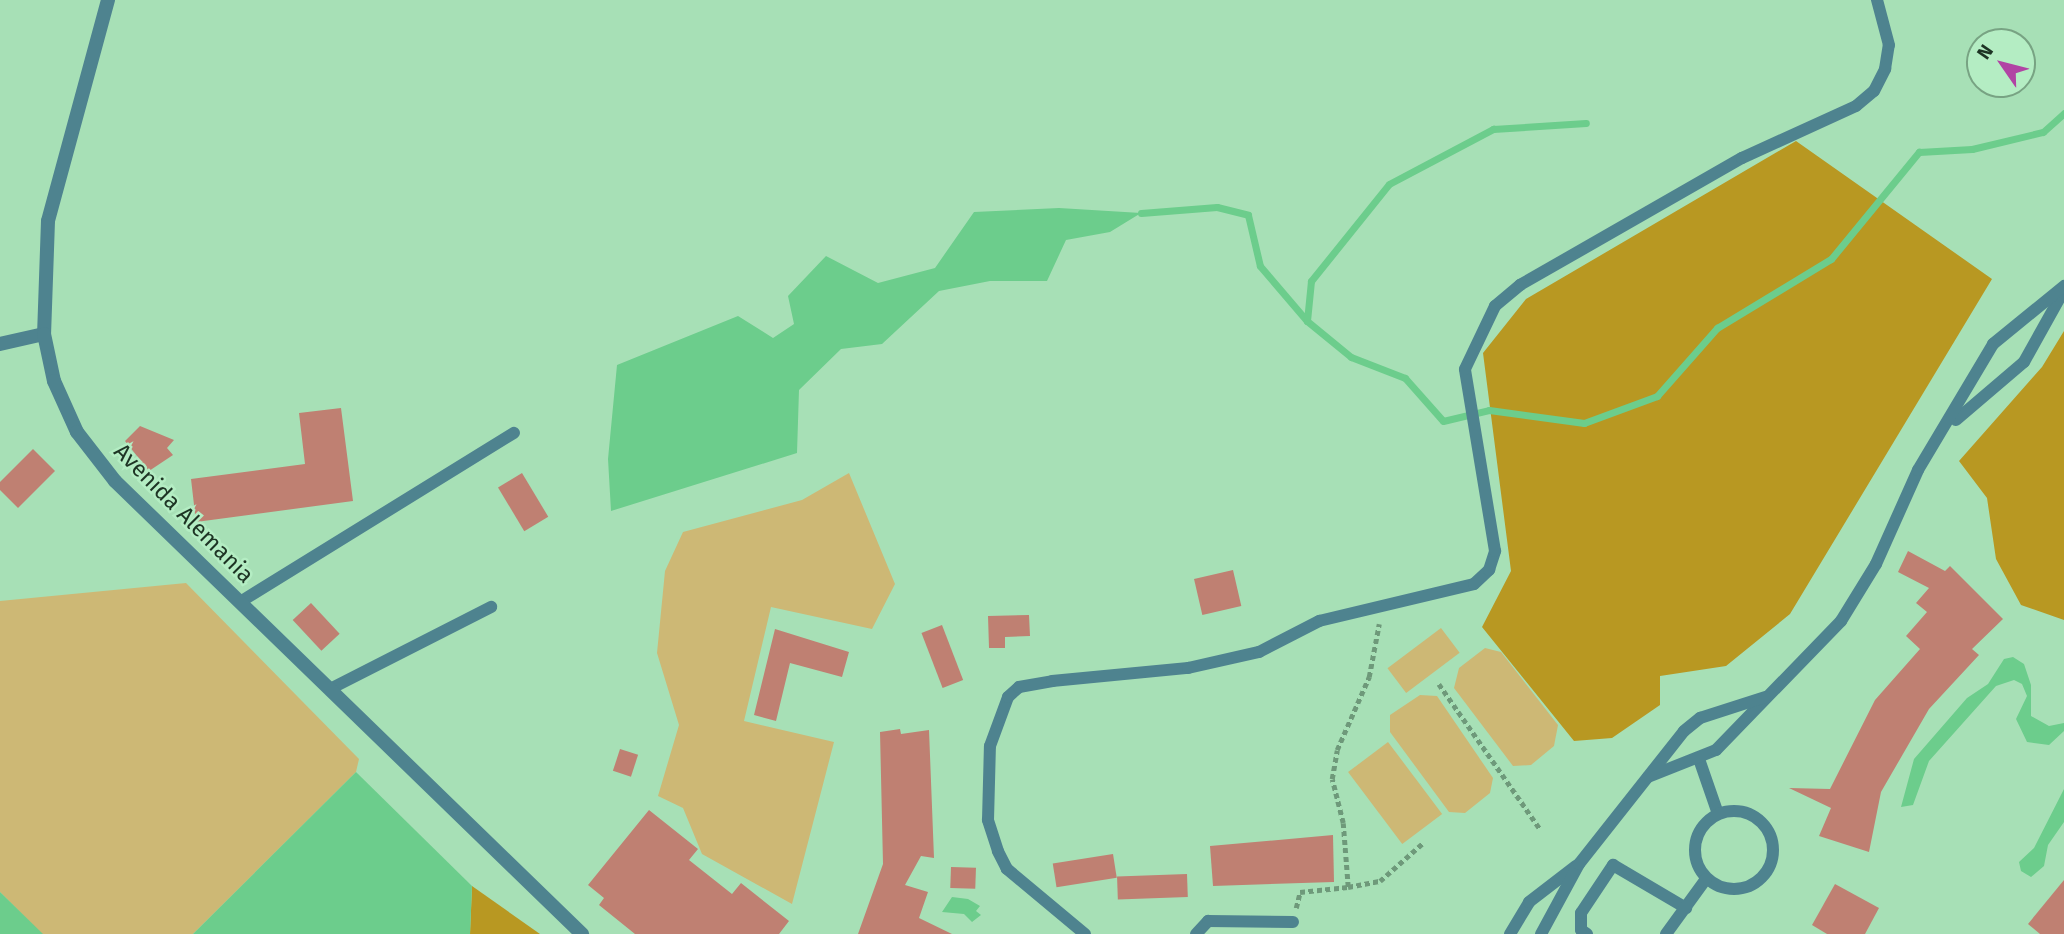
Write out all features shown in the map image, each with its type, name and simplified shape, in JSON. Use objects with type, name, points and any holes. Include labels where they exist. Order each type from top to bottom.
[{"type":"street","name":"Avenida Alemania","points":[[108,0],[48,221],[44,334],[54,381],[76,432],[115,481],[582,934]]},
{"type":"street","points":[[0,344],[44,334]]},
{"type":"lane","points":[[1085,934],[1007,869],[988,820],[990,746],[1008,697],[1019,687],[1052,681],[1188,667],[1259,652],[1319,621],[1474,584],[1489,570],[1495,551],[1465,369],[1478,335],[1495,306],[1520,285],[1742,158],[1856,106],[1874,90],[1889,45],[1877,0]]},
{"type":"lane","points":[[1648,777],[1699,759],[1730,739],[1766,697],[1841,621],[1876,564],[1918,470],[1948,426],[1993,344],[2064,288]]},
{"type":"lane","points":[[1948,426],[2024,362],[2064,288]]},
{"type":"lane","points":[[240,602],[514,433]]},
{"type":"lane","points":[[330,689],[491,607]]},
{"type":"lane","points":[[1542,934],[1579,864],[1648,777],[1700,718],[1766,697]]},
{"type":"lane","points":[[1699,759],[1718,814]]},
{"type":"lane","points":[[1742,811],[1764,823],[1774,845],[1769,869],[1752,886],[1727,890],[1706,878],[1695,856],[1699,831],[1718,814],[1742,811]]},
{"type":"lane","points":[[1510,934],[1529,902],[1579,864]]},
{"type":"lane","points":[[1587,934],[1581,930],[1581,913],[1613,865],[1686,908]]},
{"type":"lane","points":[[1665,934],[1706,878]]},
{"type":"lane","points":[[1196,934],[1208,920],[1293,922]]},
{"type":"path","points":[[1348,887],[1343,823],[1332,779],[1337,750],[1369,677],[1382,606]]},
{"type":"path","points":[[1439,684],[1540,829]]},
{"type":"path","points":[[1293,922],[1300,892],[1380,881],[1423,843]]},
{"type":"shaded area","points":[[1796,141],[1992,279],[1790,614],[1726,666],[1660,676],[1660,705],[1612,738],[1574,741],[1482,627],[1511,571],[1483,353],[1526,299]]},
{"type":"shaded area","points":[[1059,208],[1141,213],[1110,232],[1066,240],[1047,281],[990,281],[939,291],[882,344],[841,349],[799,390],[797,453],[611,511],[608,459],[617,365],[738,316],[773,338],[794,324],[788,296],[826,256],[878,283],[935,268],[974,212]]},
{"type":"shaded area","points":[[2064,331],[2064,620],[2021,605],[1996,559],[1987,498],[1959,461],[2042,367]]},
{"type":"shaded area","points":[[849,473],[895,584],[872,629],[771,607],[744,721],[834,742],[792,904],[702,854],[683,808],[658,796],[679,725],[657,653],[665,571],[683,532],[802,500]]},
{"type":"shaded area","points":[[186,583],[359,759],[356,772],[193,934],[42,934],[0,892],[0,601]]},
{"type":"shaded area","points":[[1441,628],[1460,653],[1406,693],[1387,668]]},
{"type":"shaded area","points":[[1485,648],[1501,652],[1558,725],[1554,746],[1531,765],[1513,766],[1454,688],[1459,668]]},
{"type":"shaded area","points":[[2013,657],[2024,664],[2031,685],[2031,716],[2049,726],[2064,723],[2064,731],[2049,745],[2027,742],[2016,719],[2027,696],[2022,684],[2014,680],[1996,686],[1929,761],[1913,805],[1901,807],[1914,759],[1967,698],[1988,684],[2004,659]]},
{"type":"shaded area","points":[[1420,695],[1437,696],[1493,778],[1490,793],[1465,813],[1449,812],[1390,732],[1390,715]]},
{"type":"shaded area","points":[[1388,742],[1442,814],[1402,844],[1348,772]]},
{"type":"shaded area","points":[[356,772],[472,886],[470,934],[193,934]]},
{"type":"shaded area","points":[[2064,789],[2064,822],[2048,845],[2044,866],[2031,877],[2021,871],[2019,862],[2034,848]]},
{"type":"shaded area","points":[[472,886],[540,934],[470,934]]},
{"type":"shaded area","points":[[0,892],[43,934],[0,934]]},
{"type":"shaded area","points":[[952,897],[968,899],[980,906],[976,911],[981,915],[972,922],[964,914],[942,912]]},
{"type":"building","points":[[341,408],[353,501],[196,522],[191,479],[305,464],[299,413]]},
{"type":"building","points":[[140,426],[174,440],[167,448],[173,455],[149,471],[125,441]]},
{"type":"building","points":[[33,449],[55,471],[18,508],[0,490],[0,482]]},
{"type":"building","points":[[522,473],[548,517],[524,531],[498,487]]},
{"type":"building","points":[[1908,551],[1945,571],[1950,566],[2003,619],[1972,649],[1979,655],[1929,709],[1881,792],[1869,852],[1819,836],[1831,808],[1789,788],[1830,789],[1875,700],[1920,649],[1906,636],[1927,612],[1916,603],[1929,588],[1898,572]]},
{"type":"building","points":[[1233,570],[1241,606],[1202,615],[1194,579]]},
{"type":"building","points":[[311,603],[340,634],[321,651],[293,620]]},
{"type":"building","points":[[1029,615],[1030,636],[1005,637],[1005,648],[989,648],[988,616]]},
{"type":"building","points":[[942,625],[963,680],[943,688],[921,633]]},
{"type":"building","points":[[775,629],[849,652],[842,677],[790,663],[776,721],[754,715]]},
{"type":"building","points":[[900,729],[901,734],[929,730],[934,858],[921,856],[905,885],[928,892],[919,918],[952,934],[858,934],[883,864],[880,732]]},
{"type":"building","points":[[620,749],[638,755],[631,777],[613,771]]},
{"type":"building","points":[[649,810],[698,849],[689,860],[732,894],[741,883],[789,921],[779,934],[635,934],[599,905],[604,898],[588,885]]},
{"type":"building","points":[[1333,835],[1334,882],[1213,886],[1210,846]]},
{"type":"building","points":[[1113,854],[1117,878],[1057,887],[1053,864]]},
{"type":"building","points":[[951,867],[976,868],[975,889],[950,888]]},
{"type":"building","points":[[1187,874],[1188,897],[1118,899],[1117,876]]},
{"type":"building","points":[[2064,880],[2064,934],[2040,934],[2028,924]]},
{"type":"building","points":[[1835,884],[1879,908],[1865,934],[1827,934],[1812,925]]},
{"type":"waterway","points":[[1141,213],[1217,207],[1248,215],[1260,266],[1307,321],[1351,357],[1405,378],[1443,421],[1489,410],[1584,423],[1657,396],[1717,328],[1831,259],[1919,152],[1972,149],[2043,132],[2064,113]]},
{"type":"waterway","points":[[1307,321],[1311,281],[1389,184],[1493,129],[1586,123]]}]
